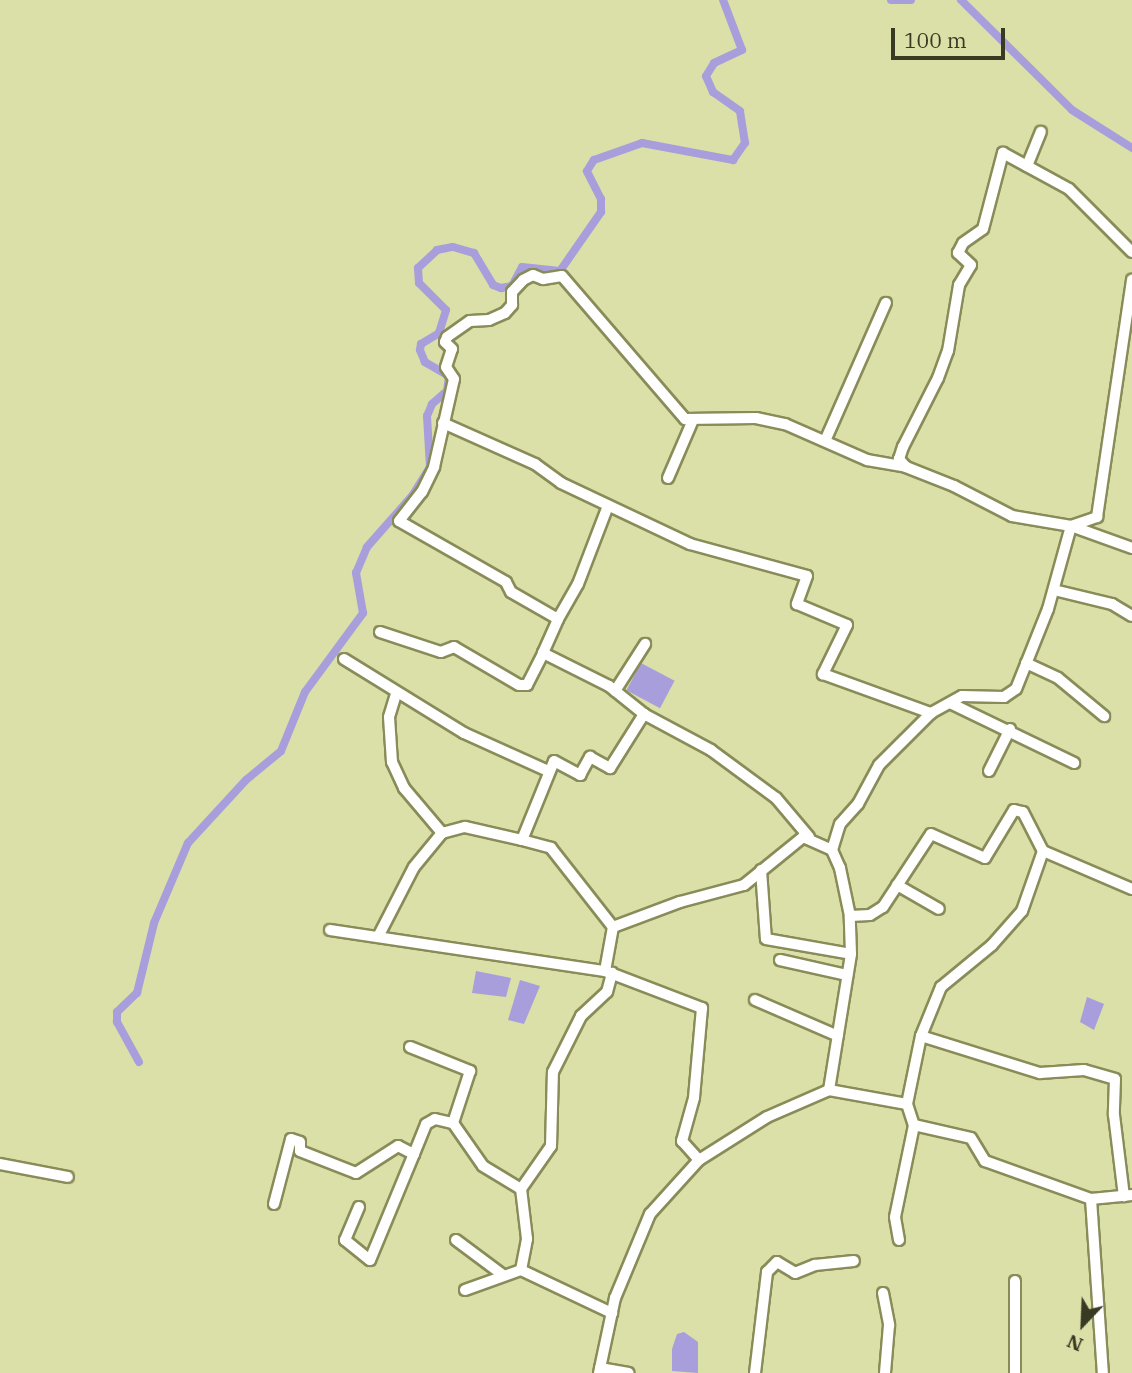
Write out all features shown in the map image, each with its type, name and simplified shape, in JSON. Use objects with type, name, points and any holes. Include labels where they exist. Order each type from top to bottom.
[{"type":"street","points":[[1027,166],[1041,132]]},
{"type":"street","points":[[906,467],[899,459],[938,378],[948,351],[959,285],[971,265],[958,253],[963,243],[983,229],[1003,153],[1069,189],[1132,252]]},
{"type":"street","points":[[558,619],[511,592],[506,582],[398,522],[429,477],[454,379],[446,367],[452,349],[445,342],[447,337],[470,321],[489,320],[505,313],[512,305],[512,292],[533,275],[543,279],[562,276],[685,419],[756,418],[785,424],[867,460],[906,467],[1012,516],[1071,526],[1132,548]]},
{"type":"street","points":[[1071,526],[1097,517],[1132,280]]},
{"type":"street","points":[[825,441],[886,303]]},
{"type":"street","points":[[668,478],[693,420]]},
{"type":"street","points":[[443,424],[535,464],[608,506],[690,544],[807,576],[797,604],[846,625],[823,674],[931,713]]},
{"type":"street","points":[[380,632],[441,652],[454,647],[519,685],[527,685],[578,584],[608,506]]},
{"type":"street","points":[[832,850],[840,824],[858,804],[879,765],[931,713],[962,696],[1004,697],[1016,689],[1054,590],[1071,526]]},
{"type":"street","points":[[1054,590],[1112,604],[1132,616]]},
{"type":"street","points":[[615,691],[645,644]]},
{"type":"street","points":[[543,653],[615,691],[644,714],[711,750],[776,798],[809,837],[832,850],[841,868],[850,916],[851,954],[829,1090]]},
{"type":"street","points":[[344,659],[396,694],[464,733],[548,771]]},
{"type":"street","points":[[1026,663],[1058,678],[1104,716]]},
{"type":"street","points":[[396,694],[389,717],[392,762],[404,788],[442,833]]},
{"type":"street","points":[[950,703],[1010,729],[1074,763]]},
{"type":"street","points":[[522,840],[554,761],[580,775],[590,757],[610,768],[644,714]]},
{"type":"street","points":[[989,771],[1010,729]]},
{"type":"street","points":[[850,916],[878,912],[931,834],[985,858],[1014,810],[1023,812],[1043,851],[1132,889]]},
{"type":"street","points":[[379,935],[414,867],[442,833],[466,827],[551,848],[613,927],[607,992],[581,1016],[553,1072],[551,1146],[521,1189],[527,1239],[521,1270]]},
{"type":"street","points":[[613,927],[680,902],[744,885],[797,840],[809,837]]},
{"type":"street","points":[[900,1240],[895,1217],[914,1125],[907,1104],[921,1036],[941,987],[992,945],[1022,911],[1043,851]]},
{"type":"street","points":[[761,870],[766,939],[851,954]]},
{"type":"street","points":[[897,885],[939,909]]},
{"type":"street","points":[[330,930],[379,935],[608,972],[702,1008],[694,1098],[682,1141],[699,1160]]},
{"type":"street","points":[[780,960],[847,975]]},
{"type":"street","points":[[755,1000],[838,1036]]},
{"type":"street","points":[[914,1125],[971,1138],[985,1161],[1091,1199],[1128,1196],[1114,1115],[1115,1079],[1084,1070],[1040,1073],[921,1036]]},
{"type":"street","points":[[410,1047],[470,1071],[453,1123]]},
{"type":"street","points":[[629,1373],[600,1370],[612,1313],[629,1256],[650,1214],[699,1160],[767,1117],[829,1090],[907,1104]]},
{"type":"street","points":[[359,1207],[345,1240],[370,1261],[426,1124],[435,1119],[453,1123],[483,1166],[521,1189]]},
{"type":"street","points":[[274,1204],[291,1139],[300,1142],[300,1151],[356,1173],[398,1146],[414,1154]]},
{"type":"street","points":[[0,1164],[68,1177]]},
{"type":"street","points":[[1091,1199],[1103,1373]]},
{"type":"street","points":[[456,1240],[503,1275]]},
{"type":"street","points":[[755,1373],[767,1272],[777,1262],[795,1273],[815,1265],[854,1261]]},
{"type":"street","points":[[464,1290],[521,1270],[612,1313]]},
{"type":"street","points":[[1015,1281],[1015,1373]]},
{"type":"street","points":[[883,1293],[889,1325],[885,1373]]},
{"type":"shaded area","points":[[641,663],[675,681],[660,708],[626,690]]},
{"type":"shaded area","points":[[476,971],[511,978],[506,997],[472,993]]},
{"type":"shaded area","points":[[520,980],[540,986],[524,1024],[508,1020]]},
{"type":"shaded area","points":[[1087,997],[1104,1004],[1094,1030],[1080,1022]]},
{"type":"shaded area","points":[[684,1332],[698,1342],[698,1373],[672,1371],[672,1349],[677,1334]]},
{"type":"waterway","points":[[139,1062],[117,1022],[117,1012],[137,993],[154,923],[188,843],[246,780],[281,751],[305,692],[363,613],[356,573],[367,547],[412,496],[430,467],[427,416],[432,404],[447,391],[449,376],[425,362],[420,350],[421,344],[439,333],[446,310],[419,283],[418,268],[437,250],[453,247],[474,253],[493,285],[501,288],[512,286],[522,267],[560,271],[601,212],[601,199],[587,171],[594,160],[642,143],[733,160],[745,143],[740,111],[713,92],[706,76],[714,63],[742,50],[723,0]]},
{"type":"waterway","points":[[891,0],[911,0]]},
{"type":"waterway","points":[[961,0],[1072,110],[1132,148]]}]
